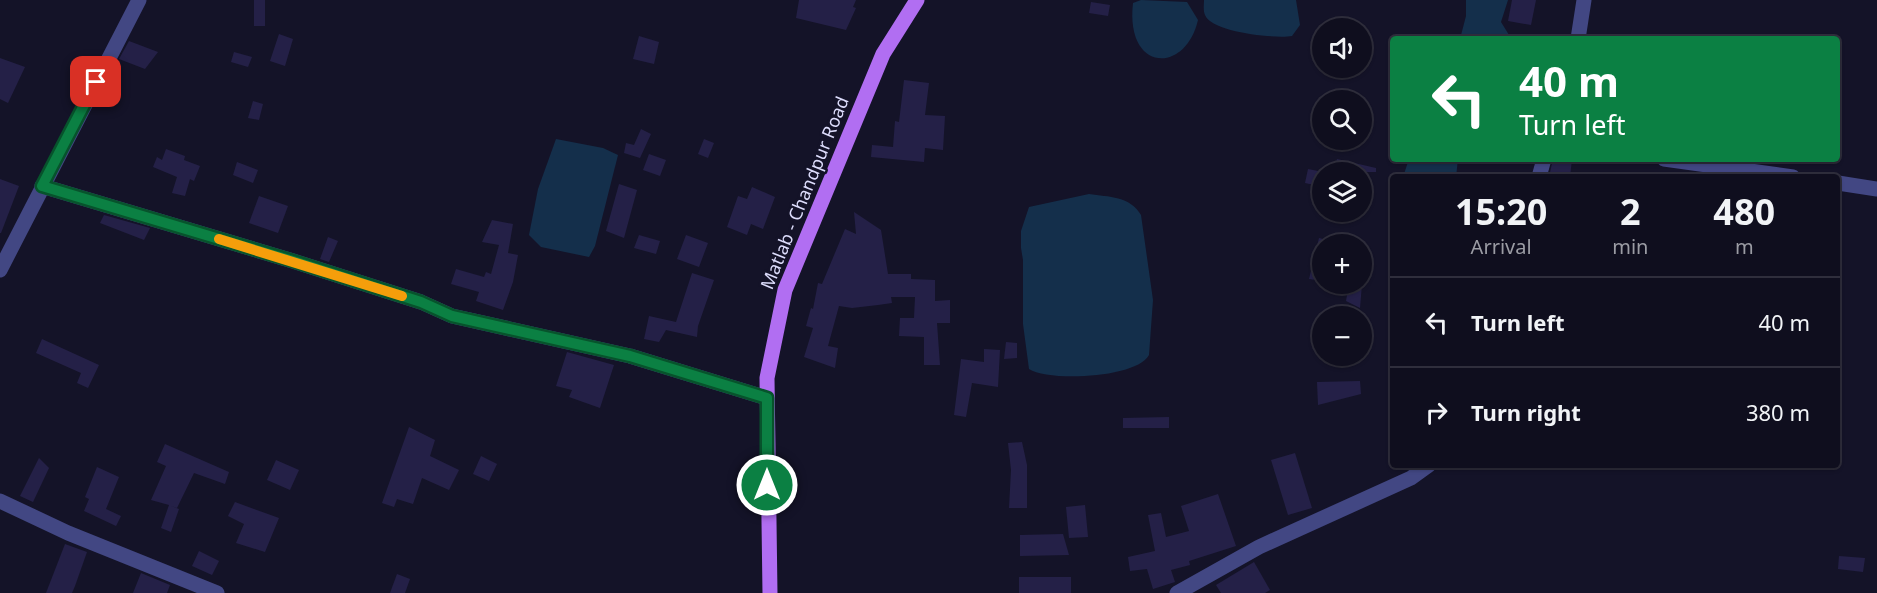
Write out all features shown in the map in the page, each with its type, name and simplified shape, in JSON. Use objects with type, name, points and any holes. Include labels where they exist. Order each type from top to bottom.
[{"type":"main road","name":"Matlab - Chandpur Road","points":[[770,593],[766,378],[785,290],[883,54],[917,0]]},
{"type":"street","points":[[0,270],[139,0]]},
{"type":"street","points":[[1578,36],[1584,0]]},
{"type":"street","points":[[1686,162],[1772,174]]},
{"type":"street","points":[[1840,183],[1877,189]]},
{"type":"street","points":[[42,186],[293,261],[421,302],[452,316],[630,356],[767,398]]},
{"type":"street","points":[[1178,593],[1259,547],[1410,478],[1425,468]]},
{"type":"street","points":[[0,501],[68,533],[217,593]]},
{"type":"water","points":[[1141,0],[1187,2],[1198,20],[1191,38],[1181,50],[1170,57],[1158,58],[1147,53],[1138,42],[1133,26],[1133,3]]},
{"type":"water","points":[[1204,0],[1296,0],[1300,25],[1292,36],[1284,37],[1231,30],[1210,21],[1204,13]]},
{"type":"water","points":[[1466,0],[1508,0],[1501,22],[1509,35],[1461,36],[1466,16]]},
{"type":"water","points":[[556,139],[603,148],[618,155],[595,246],[589,257],[541,247],[529,235],[538,189]]},
{"type":"water","points":[[1408,162],[1458,162],[1456,174],[1404,174]]},
{"type":"water","points":[[1089,194],[1125,201],[1141,215],[1153,300],[1149,355],[1141,363],[1111,373],[1092,376],[1054,376],[1039,373],[1029,369],[1023,324],[1021,231],[1029,207]]},
{"type":"building","points":[[254,0],[265,0],[265,26],[254,26]]},
{"type":"building","points":[[799,0],[856,0],[853,7],[856,8],[846,30],[796,18]]},
{"type":"building","points":[[1512,0],[1536,0],[1531,25],[1508,21]]},
{"type":"building","points":[[1091,2],[1110,5],[1108,16],[1089,13]]},
{"type":"building","points":[[279,34],[293,39],[285,66],[270,61]]},
{"type":"building","points":[[639,36],[659,42],[654,64],[633,59]]},
{"type":"building","points":[[129,41],[158,52],[145,69],[119,59]]},
{"type":"building","points":[[234,52],[252,57],[248,67],[231,62]]},
{"type":"building","points":[[0,58],[25,67],[8,103],[0,99]]},
{"type":"building","points":[[904,80],[929,83],[925,115],[945,116],[943,150],[925,148],[924,162],[871,157],[872,145],[893,147],[895,121],[899,122]]},
{"type":"building","points":[[253,101],[263,104],[259,120],[248,118]]},
{"type":"building","points":[[641,129],[651,134],[640,158],[624,153],[626,143],[634,145]]},
{"type":"building","points":[[704,139],[714,143],[708,158],[698,154]]},
{"type":"building","points":[[166,149],[185,156],[184,160],[200,166],[194,181],[190,179],[185,196],[172,193],[177,177],[153,167],[157,157],[162,160]]},
{"type":"building","points":[[649,154],[666,160],[660,176],[643,170]]},
{"type":"building","points":[[237,162],[258,170],[253,183],[233,175]]},
{"type":"building","points":[[1552,162],[1572,162],[1570,174],[1550,174]]},
{"type":"building","points":[[1308,169],[1312,170],[1312,185],[1305,183]]},
{"type":"building","points":[[0,179],[19,186],[1,233],[0,233]]},
{"type":"building","points":[[619,184],[637,190],[624,238],[606,231]]},
{"type":"building","points":[[752,187],[775,197],[763,229],[751,224],[747,235],[727,227],[738,196],[747,199]]},
{"type":"building","points":[[259,196],[288,206],[278,233],[249,223]]},
{"type":"building","points":[[854,212],[881,230],[888,274],[911,274],[911,279],[935,280],[935,301],[950,300],[950,323],[937,323],[940,365],[924,365],[924,337],[899,336],[900,318],[914,318],[915,297],[891,297],[892,303],[878,305],[852,308],[839,306],[828,346],[838,348],[835,368],[804,357],[813,328],[806,326],[811,308],[813,309],[818,283],[822,284],[845,229],[856,234]]},
{"type":"building","points":[[104,215],[150,228],[144,240],[100,223]]},
{"type":"building","points":[[492,220],[513,224],[508,253],[518,255],[513,282],[503,310],[476,301],[479,292],[451,284],[456,269],[484,277],[486,272],[491,274],[499,245],[482,242]]},
{"type":"building","points":[[639,235],[660,241],[656,254],[634,248]]},
{"type":"building","points":[[686,235],[708,243],[699,267],[677,259]]},
{"type":"building","points":[[328,237],[338,241],[329,262],[320,259]]},
{"type":"building","points":[[692,273],[714,280],[698,326],[697,337],[666,330],[659,342],[644,339],[649,316],[676,322]]},
{"type":"building","points":[[1347,294],[1361,294],[1360,306],[1346,301]]},
{"type":"building","points":[[42,339],[99,365],[88,388],[77,383],[81,373],[36,353]]},
{"type":"building","points":[[1006,342],[1017,343],[1017,358],[1004,359]]},
{"type":"building","points":[[984,349],[1000,350],[998,387],[972,383],[966,417],[954,415],[961,359],[984,362]]},
{"type":"building","points":[[567,352],[614,365],[600,408],[569,397],[572,390],[556,386]]},
{"type":"building","points":[[1360,381],[1361,394],[1318,405],[1317,382]]},
{"type":"building","points":[[1169,417],[1169,428],[1123,428],[1123,418]]},
{"type":"building","points":[[409,427],[435,440],[430,456],[459,470],[449,490],[422,478],[413,504],[397,499],[394,507],[382,503]]},
{"type":"building","points":[[1022,442],[1027,465],[1027,508],[1009,508],[1011,470],[1008,443]]},
{"type":"building","points":[[165,444],[229,472],[225,484],[194,473],[177,508],[171,506],[179,509],[171,532],[161,528],[169,505],[151,500],[166,466],[157,462]]},
{"type":"building","points":[[1295,453],[1312,508],[1288,515],[1271,460]]},
{"type":"building","points":[[481,456],[497,464],[489,481],[473,474]]},
{"type":"building","points":[[39,458],[49,468],[33,502],[20,496]]},
{"type":"building","points":[[276,460],[299,470],[290,490],[267,480]]},
{"type":"building","points":[[97,467],[119,477],[106,509],[121,516],[116,526],[84,511],[89,499],[85,497]]},
{"type":"building","points":[[1218,494],[1236,546],[1189,561],[1190,565],[1171,570],[1175,582],[1153,589],[1147,569],[1130,571],[1128,557],[1155,551],[1148,515],[1161,513],[1166,537],[1189,531],[1181,506]]},
{"type":"building","points":[[235,502],[279,518],[265,552],[236,543],[244,524],[228,516]]},
{"type":"building","points":[[1085,505],[1088,537],[1069,538],[1066,507]]},
{"type":"building","points":[[1063,534],[1069,555],[1020,556],[1020,535]]},
{"type":"building","points":[[65,544],[87,552],[75,586],[72,593],[46,593]]},
{"type":"building","points":[[199,551],[219,561],[212,575],[192,566]]},
{"type":"building","points":[[1839,556],[1865,558],[1863,572],[1838,569]]},
{"type":"building","points":[[1254,562],[1270,590],[1265,593],[1221,593],[1216,585]]},
{"type":"building","points":[[141,573],[170,585],[167,593],[133,593]]},
{"type":"building","points":[[397,574],[410,579],[405,593],[390,593]]},
{"type":"building","points":[[1019,577],[1071,577],[1071,593],[1019,593]]},
{"type":"slow traffic","points":[[219,239],[402,296]]},
{"type":"route","points":[[96,82],[42,186],[293,261],[421,302],[452,316],[630,356],[767,398],[767,485]]}]
